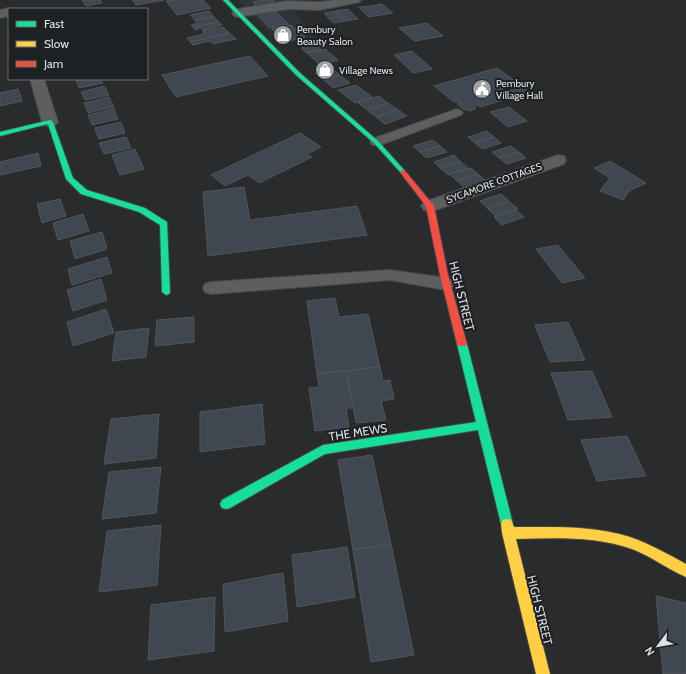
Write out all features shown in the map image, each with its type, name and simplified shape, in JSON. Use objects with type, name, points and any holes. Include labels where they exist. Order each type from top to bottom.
[{"type":"street","name":"HIGH STREET","points":[[225,0],[298,74],[376,142],[395,162],[430,206],[446,284],[483,425],[543,674]]},
{"type":"street","points":[[238,13],[288,5],[319,6],[355,0]]},
{"type":"street","points":[[37,80],[70,179],[84,192],[142,210],[164,224],[166,292]]},
{"type":"street","points":[[0,134],[50,122]]},
{"type":"street","name":"SYCAMORE COTTAGES","points":[[430,206],[558,160]]},
{"type":"street","name":"THE MEWS","points":[[226,504],[323,450],[483,425]]},
{"type":"street","points":[[508,533],[580,534],[622,540],[647,550],[686,572]]},
{"type":"lane","points":[[376,142],[457,113]]},
{"type":"lane","points":[[211,288],[390,275],[446,284]]},
{"type":"shaded area","points":[[239,0],[286,0],[314,37],[280,44]]},
{"type":"building","points":[[82,0],[100,0],[102,3],[86,6]]},
{"type":"building","points":[[132,0],[164,0],[136,5]]},
{"type":"building","points":[[203,0],[211,8],[177,15],[166,1]]},
{"type":"building","points":[[273,0],[275,2],[256,6],[253,2]]},
{"type":"building","points":[[382,4],[393,13],[381,15],[371,6]]},
{"type":"building","points":[[371,6],[381,15],[368,17],[359,7]]},
{"type":"building","points":[[348,9],[358,19],[345,21],[336,11]]},
{"type":"building","points":[[209,11],[214,17],[195,20],[190,15]]},
{"type":"building","points":[[275,11],[288,24],[270,28],[257,14]]},
{"type":"building","points":[[336,11],[345,21],[333,23],[324,13]]},
{"type":"building","points":[[214,17],[219,22],[193,27],[191,25],[197,23],[195,20]]},
{"type":"building","points":[[219,22],[222,25],[203,30],[201,28],[195,30],[193,27]]},
{"type":"building","points":[[427,23],[443,36],[415,41],[399,28]]},
{"type":"building","points":[[291,25],[305,37],[285,42],[272,29]]},
{"type":"building","points":[[223,27],[229,33],[190,42],[187,38],[204,34],[202,31]]},
{"type":"building","points":[[229,33],[236,39],[213,44],[210,41],[193,45],[190,42]]},
{"type":"building","points":[[319,43],[325,48],[306,53],[301,48]]},
{"type":"building","points":[[325,49],[338,60],[320,65],[307,53]]},
{"type":"building","points":[[412,51],[432,69],[413,73],[394,55]]},
{"type":"building","points":[[250,56],[268,76],[176,97],[162,75]]},
{"type":"building","points":[[331,68],[340,75],[324,80],[315,73]]},
{"type":"building","name":"Pembury Village Hall","points":[[497,68],[530,92],[480,107],[476,104],[475,109],[470,111],[463,109],[458,105],[458,101],[454,102],[434,86]]},
{"type":"building","points":[[340,75],[350,83],[333,88],[324,80]]},
{"type":"building","points":[[76,80],[102,80],[103,83],[79,88]]},
{"type":"building","points":[[356,85],[372,97],[355,103],[338,90]]},
{"type":"building","points":[[104,86],[109,95],[85,100],[81,92]]},
{"type":"building","points":[[18,89],[22,101],[0,106],[0,93]]},
{"type":"building","points":[[379,96],[388,103],[367,110],[358,103]]},
{"type":"building","points":[[109,97],[114,107],[88,113],[84,103]]},
{"type":"building","points":[[388,103],[397,109],[376,117],[367,110]]},
{"type":"building","points":[[509,107],[527,121],[508,127],[490,112]]},
{"type":"building","points":[[114,109],[118,119],[92,125],[88,115]]},
{"type":"building","points":[[397,109],[407,116],[385,124],[376,117]]},
{"type":"building","points":[[121,122],[125,133],[99,139],[95,128]]},
{"type":"building","points":[[487,131],[494,137],[475,143],[468,137]]},
{"type":"building","points":[[300,133],[321,147],[307,154],[312,157],[259,183],[248,175],[225,186],[211,175]]},
{"type":"building","points":[[126,137],[131,148],[104,154],[99,143]]},
{"type":"building","points":[[494,137],[501,143],[482,149],[475,143]]},
{"type":"building","points":[[433,140],[440,146],[420,152],[413,146]]},
{"type":"building","points":[[440,146],[447,152],[426,158],[420,152]]},
{"type":"building","points":[[511,146],[519,152],[499,158],[492,152]]},
{"type":"building","points":[[135,149],[144,169],[120,175],[112,155]]},
{"type":"building","points":[[519,152],[526,158],[507,164],[499,158]]},
{"type":"building","points":[[38,153],[41,166],[0,175],[0,162]]},
{"type":"building","points":[[454,155],[461,162],[440,168],[434,162]]},
{"type":"building","points":[[610,161],[646,183],[629,191],[623,200],[600,191],[610,178],[594,168]]},
{"type":"building","points":[[461,162],[468,168],[448,175],[440,168]]},
{"type":"building","points":[[471,168],[478,174],[457,181],[450,174]]},
{"type":"building","points":[[478,174],[486,181],[465,188],[457,181]]},
{"type":"building","points":[[244,187],[250,220],[357,206],[367,235],[208,256],[203,192]]},
{"type":"building","points":[[501,194],[509,201],[488,209],[480,201]]},
{"type":"building","points":[[60,199],[66,216],[42,223],[37,204]]},
{"type":"building","points":[[509,201],[518,209],[496,216],[488,209]]},
{"type":"building","points":[[515,210],[524,217],[502,225],[494,217]]},
{"type":"building","points":[[83,214],[89,231],[58,240],[53,223]]},
{"type":"building","points":[[102,232],[107,249],[75,259],[70,241]]},
{"type":"building","points":[[558,245],[585,278],[562,283],[536,249]]},
{"type":"building","points":[[107,257],[112,273],[72,285],[68,269]]},
{"type":"building","points":[[101,279],[107,300],[73,311],[67,290]]},
{"type":"building","points":[[335,298],[339,317],[368,314],[380,367],[317,374],[307,301]]},
{"type":"building","points":[[106,309],[114,333],[73,346],[67,322]]},
{"type":"building","points":[[194,317],[194,342],[155,346],[157,320]]},
{"type":"building","points":[[568,322],[585,360],[550,362],[535,325]]},
{"type":"building","points":[[149,328],[146,357],[112,361],[116,332]]},
{"type":"building","points":[[380,367],[383,381],[390,380],[394,399],[381,401],[386,420],[356,423],[346,371]]},
{"type":"building","points":[[346,371],[353,408],[346,408],[349,427],[315,431],[309,388],[319,387],[317,374]]},
{"type":"building","points":[[592,371],[612,417],[568,420],[551,373]]},
{"type":"building","points":[[262,404],[265,444],[200,452],[200,412]]},
{"type":"building","points":[[159,414],[156,458],[104,464],[111,419]]},
{"type":"building","points":[[627,436],[646,476],[597,481],[581,440]]},
{"type":"building","points":[[372,455],[391,544],[353,550],[338,460]]},
{"type":"building","points":[[161,467],[156,513],[102,519],[109,472]]},
{"type":"building","points":[[161,525],[157,585],[99,592],[107,531]]},
{"type":"building","points":[[391,544],[414,655],[371,662],[353,550]]},
{"type":"building","points":[[347,547],[355,597],[297,607],[292,555]]},
{"type":"building","points":[[283,573],[288,621],[225,632],[223,584]]},
{"type":"building","points":[[656,596],[686,603],[686,674],[663,674]]},
{"type":"building","points":[[215,597],[214,651],[148,660],[151,605]]},
{"type":"traffic: fast","points":[[225,0],[298,74],[376,142],[403,172]]},
{"type":"traffic: fast","points":[[0,134],[50,122],[70,179],[84,192],[142,210],[164,224],[166,292]]},
{"type":"traffic: fast","points":[[462,344],[507,524]]},
{"type":"traffic: fast","points":[[226,504],[323,450],[483,425]]},
{"type":"traffic: slow","points":[[507,524],[543,674]]},
{"type":"traffic: slow","points":[[508,533],[554,532],[585,534],[616,539],[645,549],[686,571]]},
{"type":"traffic: jam","points":[[403,172],[430,206],[444,275],[462,344]]},
{"type":"place","name":"Pembury Beauty Salon","points":[[283,35]]},
{"type":"place","name":"Village News","points":[[325,70]]},
{"type":"place","name":"Pembury Village Hall","points":[[482,89]]}]
